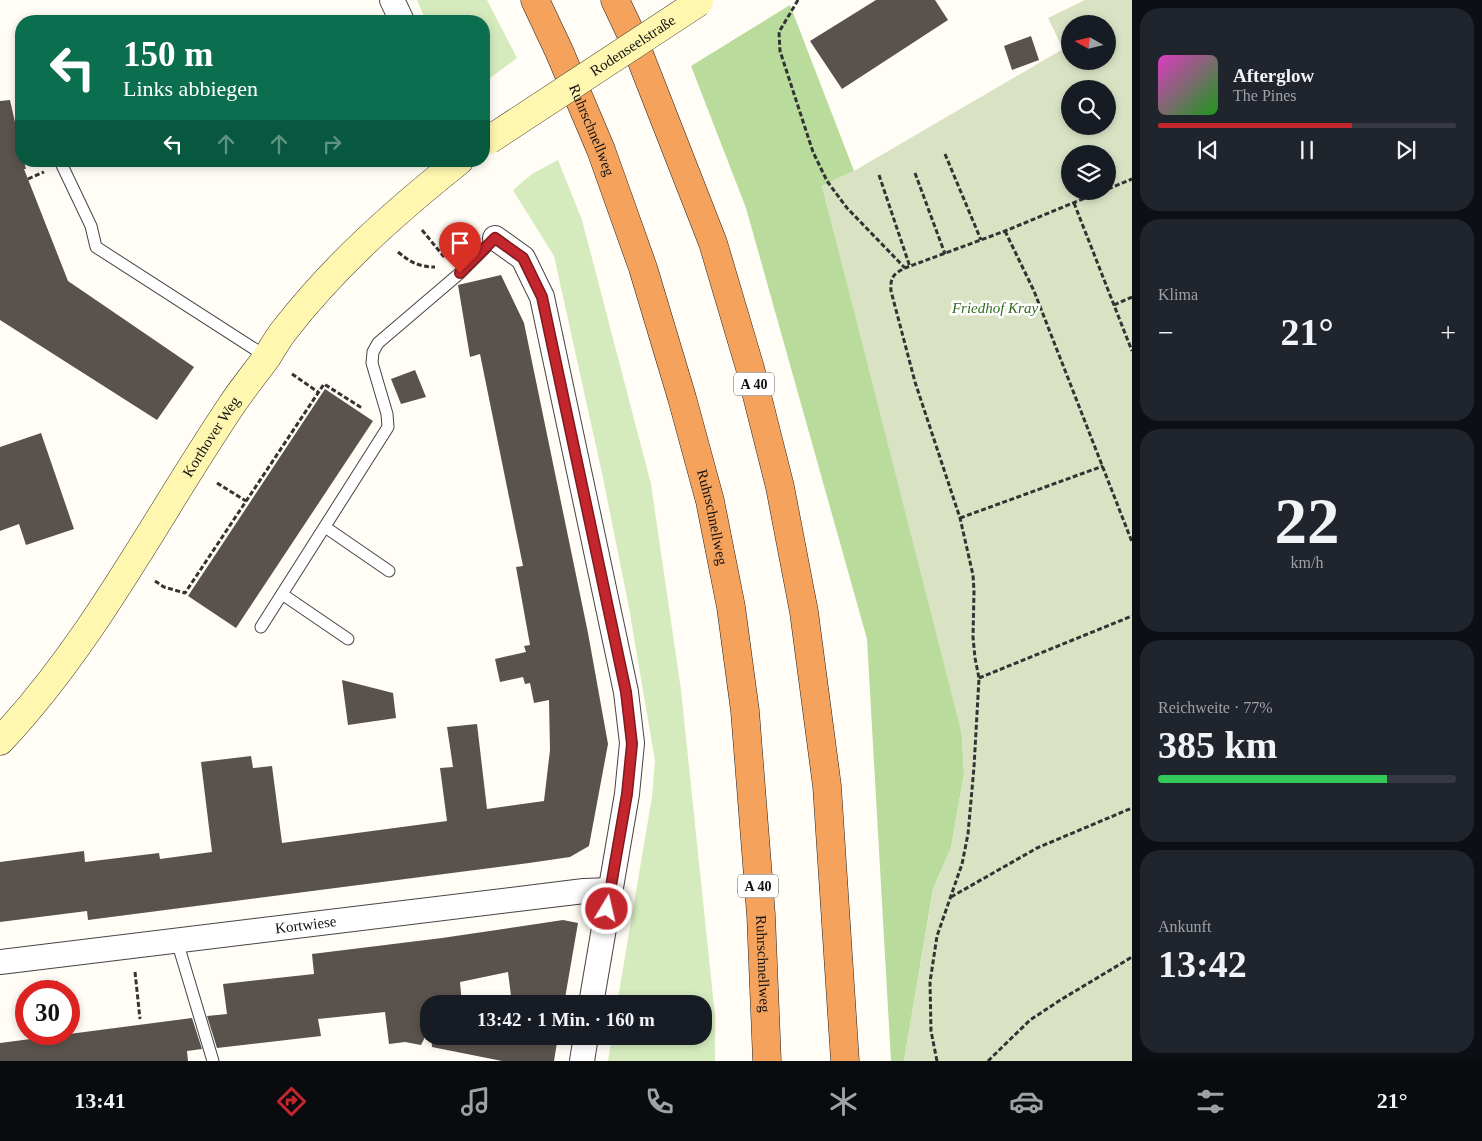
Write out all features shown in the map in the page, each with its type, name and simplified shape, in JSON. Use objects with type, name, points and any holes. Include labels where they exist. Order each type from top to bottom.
[{"type":"highway","name":"Ruhrschnellweg","points":[[535,0],[559,50],[601,150],[643,268],[682,398],[710,501],[731,607],[745,711],[761,915],[767,1061]]},
{"type":"highway","name":"A 40","points":[[615,0],[632,36],[713,243],[750,368],[780,487],[804,612],[827,786],[845,1061]]},
{"type":"main road","name":"Rodenseelstraße","points":[[490,139],[701,1]]},
{"type":"main road","name":"Korthover Weg","points":[[0,741],[30,709],[79,646],[233,402],[267,357],[282,333],[330,278],[376,231],[452,167]]},
{"type":"street","points":[[392,0],[399,15]]},
{"type":"street","points":[[495,238],[523,258],[542,297],[626,692],[632,744],[627,794],[592,995]]},
{"type":"street","name":"Kortwiese","points":[[0,962],[610,890]]},
{"type":"street","points":[[582,1061],[585,1045]]},
{"type":"lane","points":[[63,167],[91,226],[96,247],[267,357]]},
{"type":"lane","points":[[261,627],[388,427],[387,414],[372,363],[375,347],[460,273],[495,238]]},
{"type":"lane","points":[[325,527],[390,571]]},
{"type":"lane","points":[[282,594],[348,639]]},
{"type":"lane","points":[[176,941],[213,1061]]},
{"type":"path","points":[[798,0],[779,32],[780,51],[813,152],[827,181],[847,208],[905,268]]},
{"type":"path","points":[[945,154],[981,240]]},
{"type":"path","points":[[915,174],[946,254]]},
{"type":"path","points":[[879,175],[910,266]]},
{"type":"path","points":[[1116,186],[1132,179]]},
{"type":"path","points":[[937,1061],[931,1031],[930,982],[937,936],[962,864],[968,834],[974,767],[979,678],[974,651],[973,575],[960,518],[915,382],[890,281],[894,273],[905,268],[946,254],[1079,200]]},
{"type":"path","points":[[1074,202],[1132,351]]},
{"type":"path","points":[[1004,231],[1034,291],[1132,542]]},
{"type":"path","points":[[436,246],[443,256]]},
{"type":"path","points":[[409,262],[424,267],[444,267]]},
{"type":"path","points":[[1114,305],[1132,297]]},
{"type":"path","points":[[132,564],[164,587],[185,593],[324,384],[377,417],[387,414]]},
{"type":"path","points":[[960,518],[1103,466]]},
{"type":"path","points":[[229,491],[246,501]]},
{"type":"path","points":[[979,678],[1132,616]]},
{"type":"path","points":[[951,898],[1037,848],[1132,808]]},
{"type":"path","points":[[132,946],[140,1019]]},
{"type":"path","points":[[988,1061],[1030,1020],[1132,957]]},
{"type":"green space","points":[[417,0],[487,0],[517,58],[490,78],[490,15],[423,15]]},
{"type":"green space","name":"Friedhof Kray","points":[[1085,0],[1132,0],[1132,1061],[904,1061],[933,889],[951,847],[964,774],[962,735],[822,186],[854,171],[1061,50],[1061,70],[1116,70],[1116,15],[1061,15],[1061,45],[1048,18]]},
{"type":"green space","points":[[790,5],[854,171],[822,186],[946,662],[962,735],[964,774],[951,848],[933,889],[904,1061],[891,1061],[867,639],[746,208],[691,66]]},
{"type":"green space","points":[[558,160],[582,220],[651,484],[681,690],[715,1016],[715,1061],[608,1061],[611,1045],[712,1045],[712,995],[619,995],[652,797],[655,761],[629,608],[603,478],[554,256],[513,190],[532,174]]},
{"type":"building","points":[[876,0],[935,0],[948,20],[842,89],[810,41]]},
{"type":"building","points":[[1031,36],[1039,60],[1012,70],[1004,46]]},
{"type":"building","points":[[10,100],[15,122],[15,167],[26,167],[26,169],[24,169],[68,281],[194,367],[157,420],[0,320],[0,101]]},
{"type":"building","points":[[501,275],[524,323],[588,633],[608,744],[589,846],[570,857],[88,920],[87,911],[0,922],[0,862],[84,851],[85,862],[159,853],[160,859],[212,852],[201,762],[251,756],[253,768],[272,766],[282,843],[447,821],[440,768],[453,767],[447,727],[477,724],[487,809],[544,801],[550,750],[549,700],[534,703],[530,683],[525,684],[523,677],[500,682],[495,659],[526,652],[524,646],[530,645],[516,567],[523,566],[480,354],[470,357],[458,285]]},
{"type":"building","points":[[415,370],[426,397],[401,404],[391,379]]},
{"type":"building","points":[[325,389],[373,421],[236,628],[188,596]]},
{"type":"building","points":[[41,433],[74,529],[26,545],[19,524],[0,531],[0,447]]},
{"type":"building","points":[[342,680],[393,693],[396,718],[348,725]]},
{"type":"building","points":[[563,920],[578,923],[566,995],[511,995],[508,972],[460,982],[461,995],[420,995],[420,1045],[405,1042],[389,1044],[385,1012],[318,1019],[321,1036],[217,1048],[207,1016],[227,1014],[223,984],[314,974],[312,954],[442,938]]},
{"type":"building","points":[[192,1018],[202,1049],[187,1051],[188,1061],[0,1061],[0,1043],[15,1041],[15,1045],[80,1045],[80,1033]]},
{"type":"building","points":[[432,1045],[557,1045],[554,1061],[502,1061],[432,1047]]},
{"type":"route","points":[[460,273],[495,238],[523,258],[542,297],[626,692],[632,744],[627,794],[607,909]]}]
